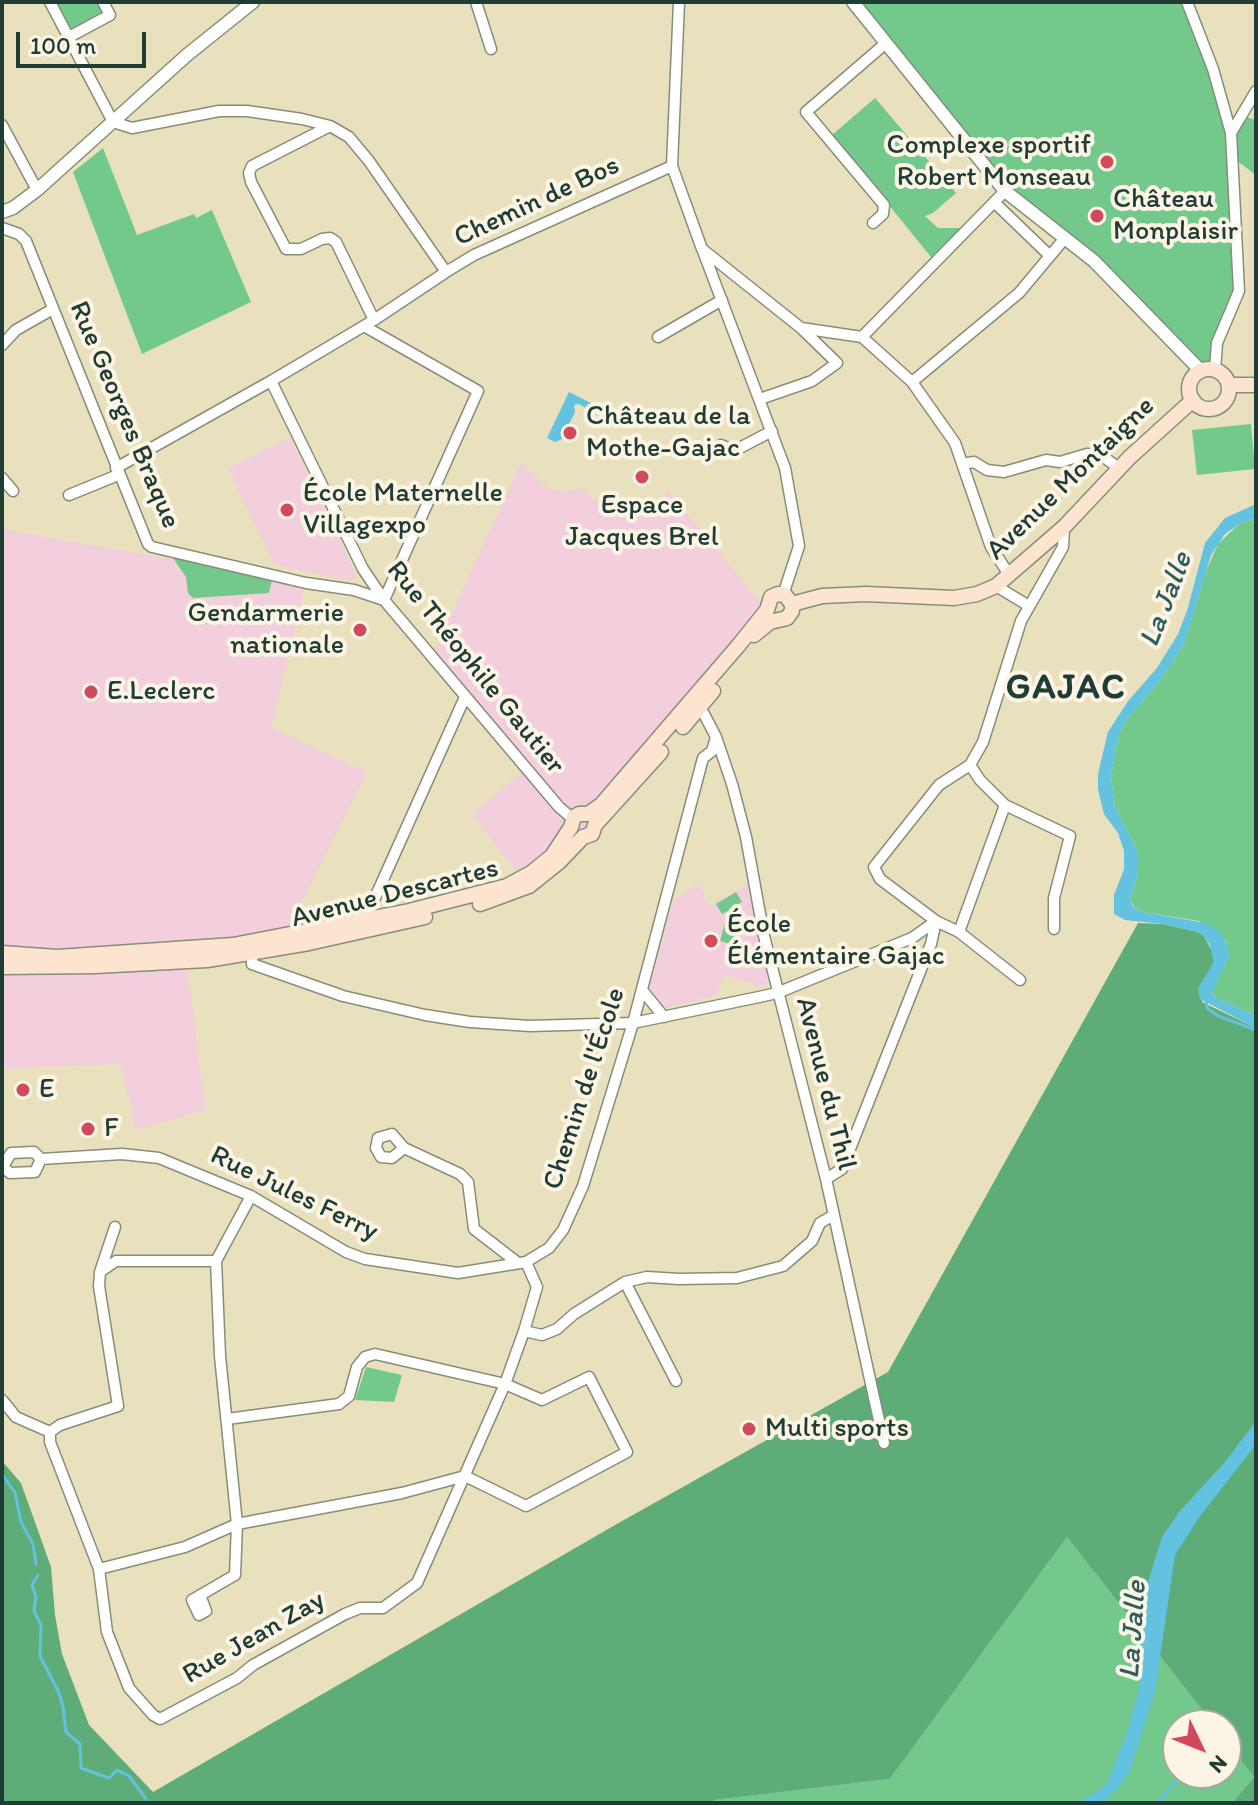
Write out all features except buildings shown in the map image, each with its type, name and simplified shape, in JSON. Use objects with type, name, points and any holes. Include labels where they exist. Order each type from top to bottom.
[{"type":"main road","points":[[1208,371],[1226,378],[1229,385],[1227,398],[1217,408],[1204,408],[1193,400],[1190,384],[1208,371]]},
{"type":"main road","points":[[1229,385],[1256,385]]},
{"type":"main road","name":"Avenue Montaigne","points":[[788,600],[866,594],[954,598],[977,594],[996,586],[1064,527],[1193,400]]},
{"type":"main road","points":[[771,597],[788,600],[792,611],[787,618],[771,615],[771,597]]},
{"type":"main road","name":"Avenue Descartes","points":[[2,953],[57,957],[233,945],[365,920],[507,886],[531,873],[552,856],[582,821],[634,785],[694,706],[747,648],[754,634],[771,615]]},
{"type":"main road","name":"Avenue Descartes","points":[[2,967],[207,960],[361,932],[501,899],[529,886],[559,862],[583,837],[576,836],[582,821]]},
{"type":"street","points":[[50,2],[113,122]]},
{"type":"street","points":[[69,37],[110,15],[103,2]]},
{"type":"street","points":[[2,227],[2,213],[37,190],[187,55],[253,2]]},
{"type":"street","points":[[476,2],[491,49]]},
{"type":"street","points":[[679,2],[672,166],[785,468],[799,546],[788,600]]},
{"type":"street","points":[[853,2],[1005,191],[1094,261],[1208,371],[1239,291],[1231,133],[1213,69],[1187,2]]},
{"type":"street","points":[[873,223],[883,214],[884,205],[806,112],[886,43]]},
{"type":"street","points":[[1231,133],[1256,91]]},
{"type":"street","name":"Chemin de Bos","points":[[113,122],[132,128],[219,111],[247,111],[330,126],[349,137],[369,161],[446,272],[474,255],[672,166]]},
{"type":"street","points":[[2,125],[37,190]]},
{"type":"street","points":[[330,126],[252,166],[249,173],[286,249],[301,249],[322,239],[336,242],[369,323],[478,391],[384,600]]},
{"type":"street","points":[[862,337],[1005,191]]},
{"type":"street","points":[[994,202],[1050,256]]},
{"type":"street","name":"Rue Georges Braque","points":[[2,227],[19,234],[26,241],[117,472],[143,535],[152,547],[306,583],[354,590],[384,600]]},
{"type":"street","points":[[912,382],[1019,293],[1065,238]]},
{"type":"street","points":[[702,249],[801,328],[837,363],[812,381],[760,399]]},
{"type":"street","points":[[69,495],[117,472],[271,381],[369,323],[446,272]]},
{"type":"street","points":[[658,337],[722,300]]},
{"type":"street","points":[[2,345],[16,330],[53,309]]},
{"type":"street","points":[[801,328],[862,337],[912,382],[955,443],[991,547],[1010,576]]},
{"type":"street","name":"Rue Théophile Gautier","points":[[271,381],[363,569],[384,600],[559,807],[582,821]]},
{"type":"street","points":[[721,445],[734,451],[772,431]]},
{"type":"street","points":[[962,464],[974,462],[987,470],[1004,472],[1046,460],[1060,462],[1087,454],[1101,455],[1120,469]]},
{"type":"street","points":[[2,478],[13,491]]},
{"type":"street","points":[[1020,980],[959,932],[936,921],[880,879],[874,867],[939,785],[970,765],[983,742],[1017,632],[1063,547],[1064,527]]},
{"type":"street","points":[[996,586],[1029,606]]},
{"type":"street","points":[[365,920],[465,697]]},
{"type":"street","points":[[694,706],[704,714],[716,737]]},
{"type":"street","name":"Chemin de l'École","points":[[522,1263],[549,1248],[563,1230],[583,1186],[633,1023],[703,758],[712,751],[716,737]]},
{"type":"street","name":"Avenue du Thil","points":[[716,737],[746,837],[777,993],[826,1179],[884,1443]]},
{"type":"street","points":[[970,765],[1005,805],[1070,836],[1054,898],[1054,929]]},
{"type":"street","points":[[959,932],[1005,805]]},
{"type":"street","points":[[252,953],[252,964],[343,996],[407,1012],[470,1022],[530,1026],[633,1023],[777,993],[912,938],[936,921]]},
{"type":"street","points":[[826,1179],[842,1169],[931,944],[936,921]]},
{"type":"street","points":[[642,990],[664,1017]]},
{"type":"street","points":[[404,1148],[460,1174],[468,1182],[474,1229],[522,1263],[537,1287],[505,1384],[465,1476]]},
{"type":"street","name":"Rue Jules Ferry","points":[[41,1159],[35,1172],[10,1173],[3,1166],[11,1153],[34,1152],[41,1159],[122,1154],[159,1158],[251,1196],[346,1252],[365,1259],[458,1273],[522,1263]]},
{"type":"street","points":[[200,1595],[235,1575],[237,1524],[220,1356],[216,1261],[251,1196]]},
{"type":"street","points":[[524,1331],[542,1335],[557,1329],[574,1314],[625,1282],[647,1277],[737,1278],[783,1266],[812,1241],[820,1223],[832,1216]]},
{"type":"street","points":[[50,1432],[60,1425],[118,1406],[99,1286],[100,1272],[115,1227]]},
{"type":"street","points":[[100,1272],[116,1261],[216,1261]]},
{"type":"street","points":[[625,1282],[676,1381]]},
{"type":"street","points":[[50,1432],[50,1442],[99,1569],[185,1547],[237,1524],[402,1493],[465,1476],[526,1506],[627,1452],[589,1377],[542,1400],[505,1384],[375,1354],[365,1357],[357,1367],[349,1396],[339,1404],[227,1419]]},
{"type":"street","points":[[2,1400],[16,1417],[50,1432]]},
{"type":"street","name":"Rue Jean Zay","points":[[99,1569],[107,1632],[129,1688],[160,1719],[345,1614],[360,1608],[383,1608],[417,1583],[465,1476]]},
{"type":"shaded area","name":"École Maternelle Villagexpo","points":[[290,437],[357,577],[349,581],[275,565],[237,488],[229,468]]},
{"type":"shaded area","points":[[521,463],[547,487],[563,492],[579,488],[623,518],[669,492],[759,600],[759,612],[618,796],[550,867],[518,873],[472,814],[526,769],[432,656]]},
{"type":"shaded area","points":[[2,529],[306,583],[271,728],[367,772],[287,931],[186,961],[206,1110],[136,1130],[121,1064],[2,1069]]},
{"type":"shaded area","name":"École Élémentaire Gajac","points":[[700,883],[708,907],[749,883],[768,980],[765,986],[755,988],[756,984],[723,975],[717,995],[667,1008],[649,988],[674,899]]},
{"type":"green space","points":[[56,2],[98,2],[103,13],[71,30]]},
{"type":"green space","name":"Complexe sportif Robert Monseau","points":[[853,2],[1187,2],[1225,106],[1239,291],[1217,343],[1215,370],[1201,371],[1094,261],[1011,198]]},
{"type":"green space","points":[[875,98],[956,193],[925,216],[938,228],[961,228],[931,257],[832,135]]},
{"type":"green space","points":[[1246,117],[1256,120],[1256,175],[1237,161],[1237,135]]},
{"type":"green space","points":[[103,148],[137,235],[194,214],[196,218],[212,210],[251,302],[142,354],[73,172]]},
{"type":"green space","points":[[1251,424],[1255,469],[1197,475],[1192,430]]},
{"type":"green space","points":[[1256,518],[1256,1016],[1214,997],[1212,991],[1229,956],[1226,941],[1199,921],[1142,912],[1134,907],[1130,899],[1138,874],[1138,852],[1115,807],[1111,777],[1118,737],[1125,722],[1161,679],[1184,644],[1206,571],[1218,544],[1239,524]]},
{"type":"green space","points":[[173,558],[273,576],[269,593],[193,598],[188,593],[186,577]]},
{"type":"green space","points":[[736,892],[742,902],[728,910],[742,915],[734,945],[720,941],[728,911],[722,914],[716,904]]},
{"type":"green space","points":[[1138,923],[1163,924],[1204,936],[1214,962],[1205,980],[1202,1002],[1256,1028],[1256,1803],[1232,1803],[1254,1777],[1242,1762],[1242,1709],[1201,1709],[1067,1537],[890,1779],[714,1800],[713,1803],[2,1803],[2,1461],[21,1483],[51,1567],[62,1654],[89,1725],[153,1792],[615,1525],[888,1372]]},
{"type":"green space","points":[[366,1367],[402,1375],[394,1402],[355,1400]]},
{"type":"green space","points":[[1067,1537],[1201,1709],[1162,1709],[1162,1789],[1242,1789],[1242,1762],[1254,1777],[1232,1803],[713,1803],[713,1800],[890,1779]]},
{"type":"water","points":[[569,392],[595,405],[591,411],[579,404],[574,405],[575,412],[562,439],[555,442],[547,438]]},
{"type":"water","points":[[1256,504],[1256,518],[1239,524],[1225,534],[1211,555],[1184,644],[1161,679],[1125,722],[1118,737],[1111,777],[1115,807],[1138,852],[1138,874],[1130,899],[1133,907],[1142,912],[1206,923],[1220,932],[1228,946],[1229,956],[1212,992],[1214,997],[1256,1016],[1256,1028],[1200,999],[1198,988],[1214,962],[1204,936],[1163,924],[1125,920],[1114,914],[1114,895],[1124,869],[1124,851],[1118,833],[1104,814],[1098,774],[1108,732],[1128,701],[1157,668],[1178,634],[1205,543],[1225,518]]},
{"type":"water","points":[[1256,1421],[1254,1447],[1198,1519],[1175,1555],[1155,1691],[1130,1771],[1103,1803],[1079,1803],[1107,1784],[1127,1732],[1140,1686],[1145,1592],[1162,1537]]},
{"type":"waterway","name":"La Jalle","points":[[1206,1002],[1207,1008],[1218,1016],[1256,1030]]},
{"type":"waterway","points":[[2,1474],[15,1493],[21,1522],[33,1544],[36,1564]]},
{"type":"waterway","points":[[38,1575],[32,1585],[36,1597],[34,1611],[41,1625],[40,1656],[59,1693],[66,1732],[80,1744],[81,1768],[109,1778],[117,1770],[129,1776],[146,1799]]},
{"type":"waterway","points":[[1157,1803],[1169,1789]]},
{"type":"place","name":"Complexe sportif Robert Monseau","points":[[1107,162]]},
{"type":"place","name":"Château Monplaisir","points":[[1097,216]]},
{"type":"place","name":"Château de la Mothe-Gajac","points":[[570,433]]},
{"type":"place","name":"Espace Jacques Brel","points":[[642,477]]},
{"type":"place","name":"École Maternelle Villagexpo","points":[[287,510]]},
{"type":"place","name":"Gendarmerie nationale","points":[[360,630]]},
{"type":"place","name":"E.Leclerc","points":[[91,692]]},
{"type":"place","name":"École Élémentaire Gajac","points":[[711,941]]},
{"type":"place","name":"E","points":[[23,1090]]},
{"type":"place","name":"F","points":[[88,1129]]},
{"type":"place","name":"Multi sports","points":[[749,1429]]},
{"type":"district","name":"GAJAC","points":[[1066,689]]}]
